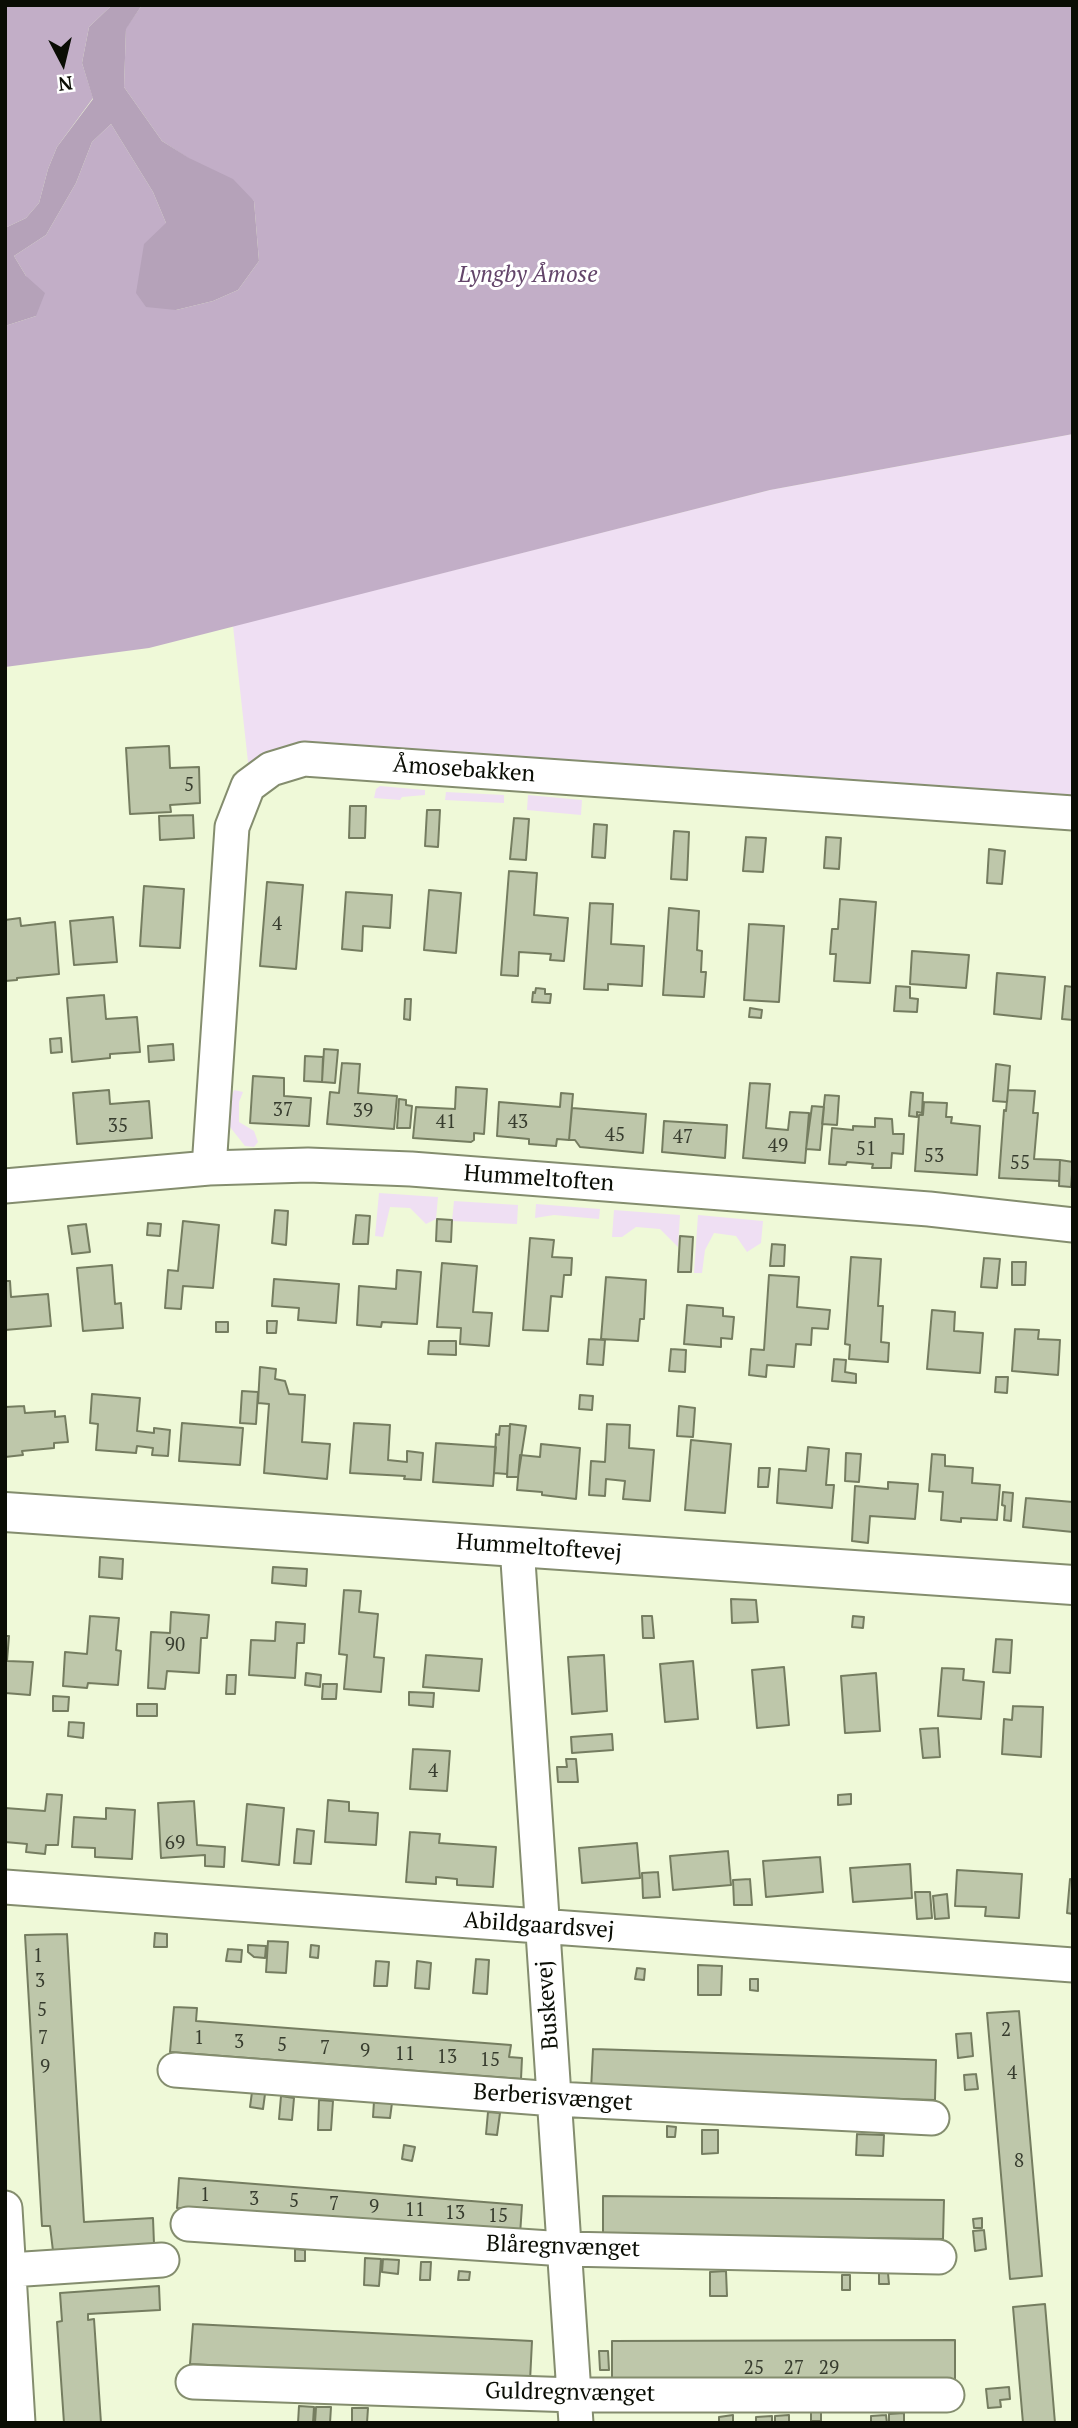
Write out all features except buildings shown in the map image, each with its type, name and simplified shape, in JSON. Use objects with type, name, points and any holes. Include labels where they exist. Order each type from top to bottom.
[{"type":"street","name":"Åmosebakken","points":[[209,1168],[232,827],[248,786],[271,769],[304,759],[1073,813]]},
{"type":"street","name":"Hummeltoften","points":[[5,1186],[209,1168],[308,1165],[411,1169],[929,1209],[1073,1225]]},
{"type":"street","name":"Hummeltoftevej","points":[[5,1512],[1073,1585]]},
{"type":"street","name":"Buskevej","points":[[517,1546],[575,2409]]},
{"type":"street","name":"Abildgaardsvej","points":[[5,1887],[1073,1965]]},
{"type":"street","name":"Berberisvænget","points":[[175,2070],[555,2099],[932,2118]]},
{"type":"street","points":[[5,2208],[18,2423]]},
{"type":"street","name":"Blåregnvænget","points":[[188,2224],[565,2249],[939,2257]]},
{"type":"street","points":[[9,2270],[162,2260]]},
{"type":"street","name":"Guldregnvænget","points":[[193,2382],[575,2409],[947,2395]]},
{"type":"shaded area","points":[[112,5],[142,5],[126,29],[124,87],[162,141],[189,158],[233,179],[254,201],[259,261],[238,290],[213,301],[176,310],[146,307],[136,293],[144,244],[166,223],[153,192],[111,124],[92,142],[76,183],[46,235],[14,256],[26,276],[45,293],[36,316],[5,326],[5,228],[26,218],[39,203],[57,147],[93,99],[82,63],[89,27]]},
{"type":"shaded area","points":[[1073,434],[1073,803],[249,771],[233,626],[770,490]]},
{"type":"shaded area","points":[[380,786],[425,790],[425,795],[402,797],[400,800],[374,798],[376,789]]},
{"type":"shaded area","points":[[446,792],[504,795],[504,803],[445,800]]},
{"type":"shaded area","points":[[528,795],[582,800],[581,815],[527,810]]},
{"type":"shaded area","points":[[234,1090],[243,1092],[239,1102],[239,1122],[254,1131],[258,1142],[254,1147],[245,1146],[230,1127],[229,1102]]},
{"type":"shaded area","points":[[379,1193],[438,1197],[436,1219],[426,1224],[410,1208],[390,1207],[383,1237],[375,1236]]},
{"type":"shaded area","points":[[454,1201],[518,1205],[517,1224],[452,1221]]},
{"type":"shaded area","points":[[536,1204],[600,1209],[599,1219],[554,1215],[535,1218]]},
{"type":"shaded area","points":[[614,1210],[680,1215],[678,1247],[660,1229],[636,1227],[622,1237],[612,1237]]},
{"type":"shaded area","points":[[698,1215],[763,1221],[761,1243],[747,1252],[736,1236],[714,1233],[705,1250],[702,1273],[694,1273]]},
{"type":"green space","points":[[5,5],[112,5],[89,27],[82,63],[93,98],[57,147],[39,203],[26,218],[5,228]]},
{"type":"green space","name":"Lyngby Åmose","points":[[142,5],[1073,5],[1073,434],[770,490],[149,648],[5,667],[5,326],[36,316],[26,276],[14,256],[46,235],[76,183],[92,142],[111,124],[153,192],[166,223],[176,310],[213,301],[238,290],[259,261],[254,201],[162,141],[124,87],[126,28]]}]
